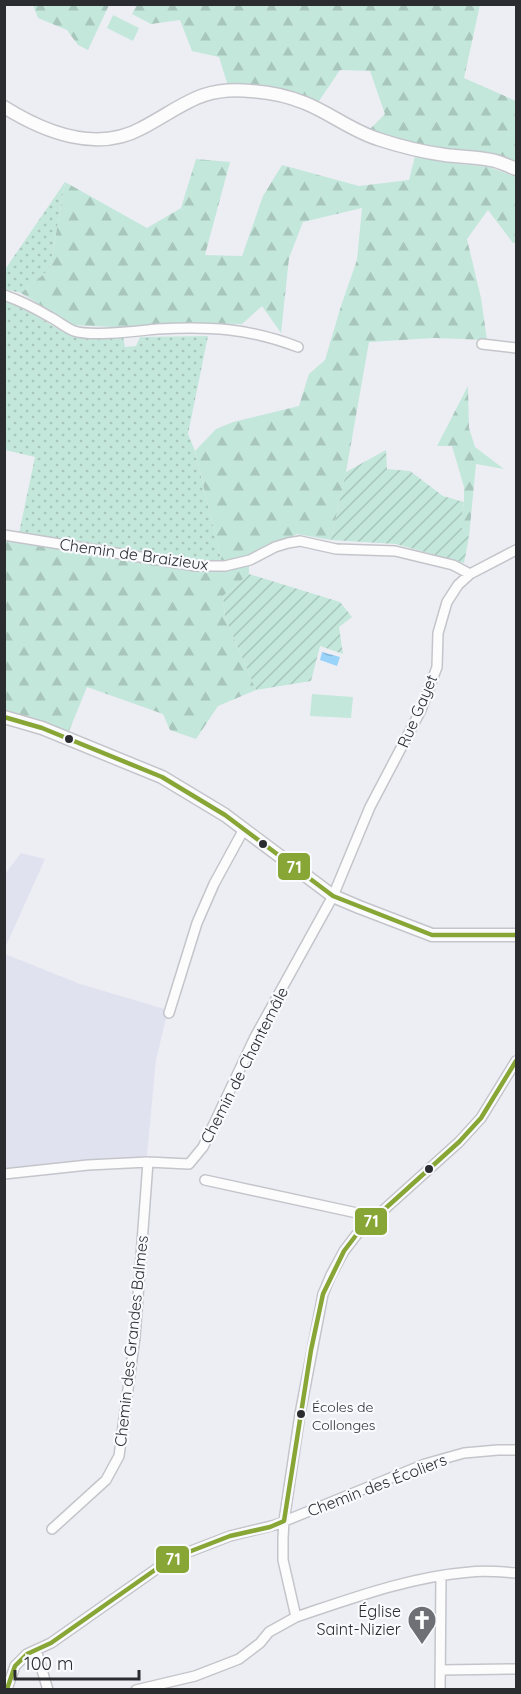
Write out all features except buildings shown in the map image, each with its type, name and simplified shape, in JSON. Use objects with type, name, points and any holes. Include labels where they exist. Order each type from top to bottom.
[{"type":"main road","points":[[4,106],[62,135],[106,138],[124,136],[141,129],[182,104],[202,95],[223,90],[252,91],[283,96],[306,104],[360,133],[380,140],[443,155],[492,160],[516,169]]},
{"type":"main road","points":[[4,717],[42,728],[162,777],[225,815],[333,896],[432,935],[516,935]]},
{"type":"street","points":[[4,295],[24,302],[74,331],[106,333],[215,327],[274,338],[298,347]]},
{"type":"street","points":[[483,345],[516,348]]},
{"type":"street","name":"Chemin de Braizieux","points":[[4,536],[196,566],[225,566],[250,560],[281,545],[300,541],[336,549],[395,552],[453,565],[470,574]]},
{"type":"street","name":"Rue Gayet","points":[[333,896],[370,807],[421,710],[436,667],[438,633],[447,602],[458,585],[470,574],[516,550]]},
{"type":"street","points":[[169,1012],[197,923],[214,884],[244,829]]},
{"type":"street","name":"Chemin de Chantemâle","points":[[4,1174],[88,1165],[148,1162],[189,1164],[203,1147],[255,1037],[333,896]]},
{"type":"street","points":[[296,1617],[283,1560],[284,1521],[302,1404],[323,1294],[344,1251],[357,1234],[474,1126],[516,1061]]},
{"type":"street","name":"Chemin des Grandes Balmes","points":[[52,1529],[106,1480],[119,1456],[135,1337],[148,1162]]},
{"type":"street","points":[[205,1180],[357,1213],[374,1219]]},
{"type":"street","name":"Chemin des Écoliers","points":[[7,1689],[15,1666],[27,1654],[51,1643],[69,1631],[162,1564],[230,1536],[270,1527],[425,1464],[464,1453],[516,1450]]},
{"type":"street","points":[[136,1689],[195,1676],[239,1659],[260,1643],[269,1632],[296,1617],[380,1589],[420,1579],[472,1571],[516,1573]]},
{"type":"street","points":[[440,1689],[441,1576]]},
{"type":"street","points":[[36,1650],[48,1689]]},
{"type":"street","points":[[441,1670],[516,1669]]},
{"type":"shaded area","points":[[21,853],[45,859],[5,948],[5,874]]},
{"type":"shaded area","points":[[5,954],[80,984],[168,1010],[156,1060],[145,1157],[5,1168]]},
{"type":"green space","points":[[137,4],[480,5],[464,78],[516,101],[514,163],[444,150],[368,131],[385,114],[370,71],[340,70],[317,104],[296,93],[266,85],[227,83],[219,57],[192,51],[180,20],[151,24],[132,14]]},
{"type":"green space","points":[[33,5],[109,5],[88,50],[78,45],[67,30],[38,18]]},
{"type":"green space","points":[[113,15],[139,28],[133,41],[107,28]]},
{"type":"green space","points":[[415,156],[442,162],[489,167],[516,177],[516,243],[513,243],[488,210],[467,239],[481,298],[487,340],[434,338],[369,342],[346,472],[331,540],[297,534],[250,556],[222,563],[195,451],[216,429],[233,422],[299,406],[309,374],[325,360],[357,260],[362,208],[303,222],[289,258],[281,333],[262,306],[242,324],[180,323],[131,328],[73,325],[21,293],[50,269],[65,182],[147,228],[181,208],[196,159],[230,162],[205,255],[242,256],[263,196],[282,165],[359,186],[409,180]]},
{"type":"green space","points":[[65,182],[50,269],[21,293],[5,289],[4,267],[6,268]]},
{"type":"green space","points":[[5,302],[20,306],[74,337],[123,337],[125,347],[136,346],[140,337],[208,336],[188,434],[195,451],[222,563],[196,562],[19,533],[35,457],[5,450]]},
{"type":"green space","points":[[468,386],[469,428],[475,447],[504,469],[476,464],[469,537],[460,526],[464,487],[452,446],[437,446]]},
{"type":"green space","points":[[386,450],[387,469],[410,471],[443,496],[464,502],[460,526],[469,537],[464,563],[396,544],[331,540],[346,472]]},
{"type":"green space","points":[[4,541],[196,569],[249,564],[249,574],[223,596],[225,617],[256,690],[218,706],[196,739],[170,730],[163,714],[87,687],[69,731],[5,710]]},
{"type":"green space","points":[[249,574],[340,602],[352,617],[339,627],[343,654],[320,646],[311,681],[256,690],[225,617],[223,596]]},
{"type":"green space","points":[[312,694],[353,697],[351,718],[310,716]]},
{"type":"water","points":[[322,652],[340,657],[337,666],[320,660]]},
{"type":"transit line","name":"71","points":[[4,717],[42,728],[162,777],[225,815],[333,896],[432,935],[516,935]]},
{"type":"transit line","name":"71","points":[[4,1689],[7,1689],[15,1666],[27,1654],[51,1643],[162,1565],[230,1536],[270,1527],[284,1521],[311,1350],[323,1294],[344,1251],[357,1234],[459,1142],[481,1118],[516,1061]]},
{"type":"place","name":"Écoles de Collonges","points":[[301,1414]]},
{"type":"place","name":"Église Saint-Nizier","points":[[422,1646]]}]
